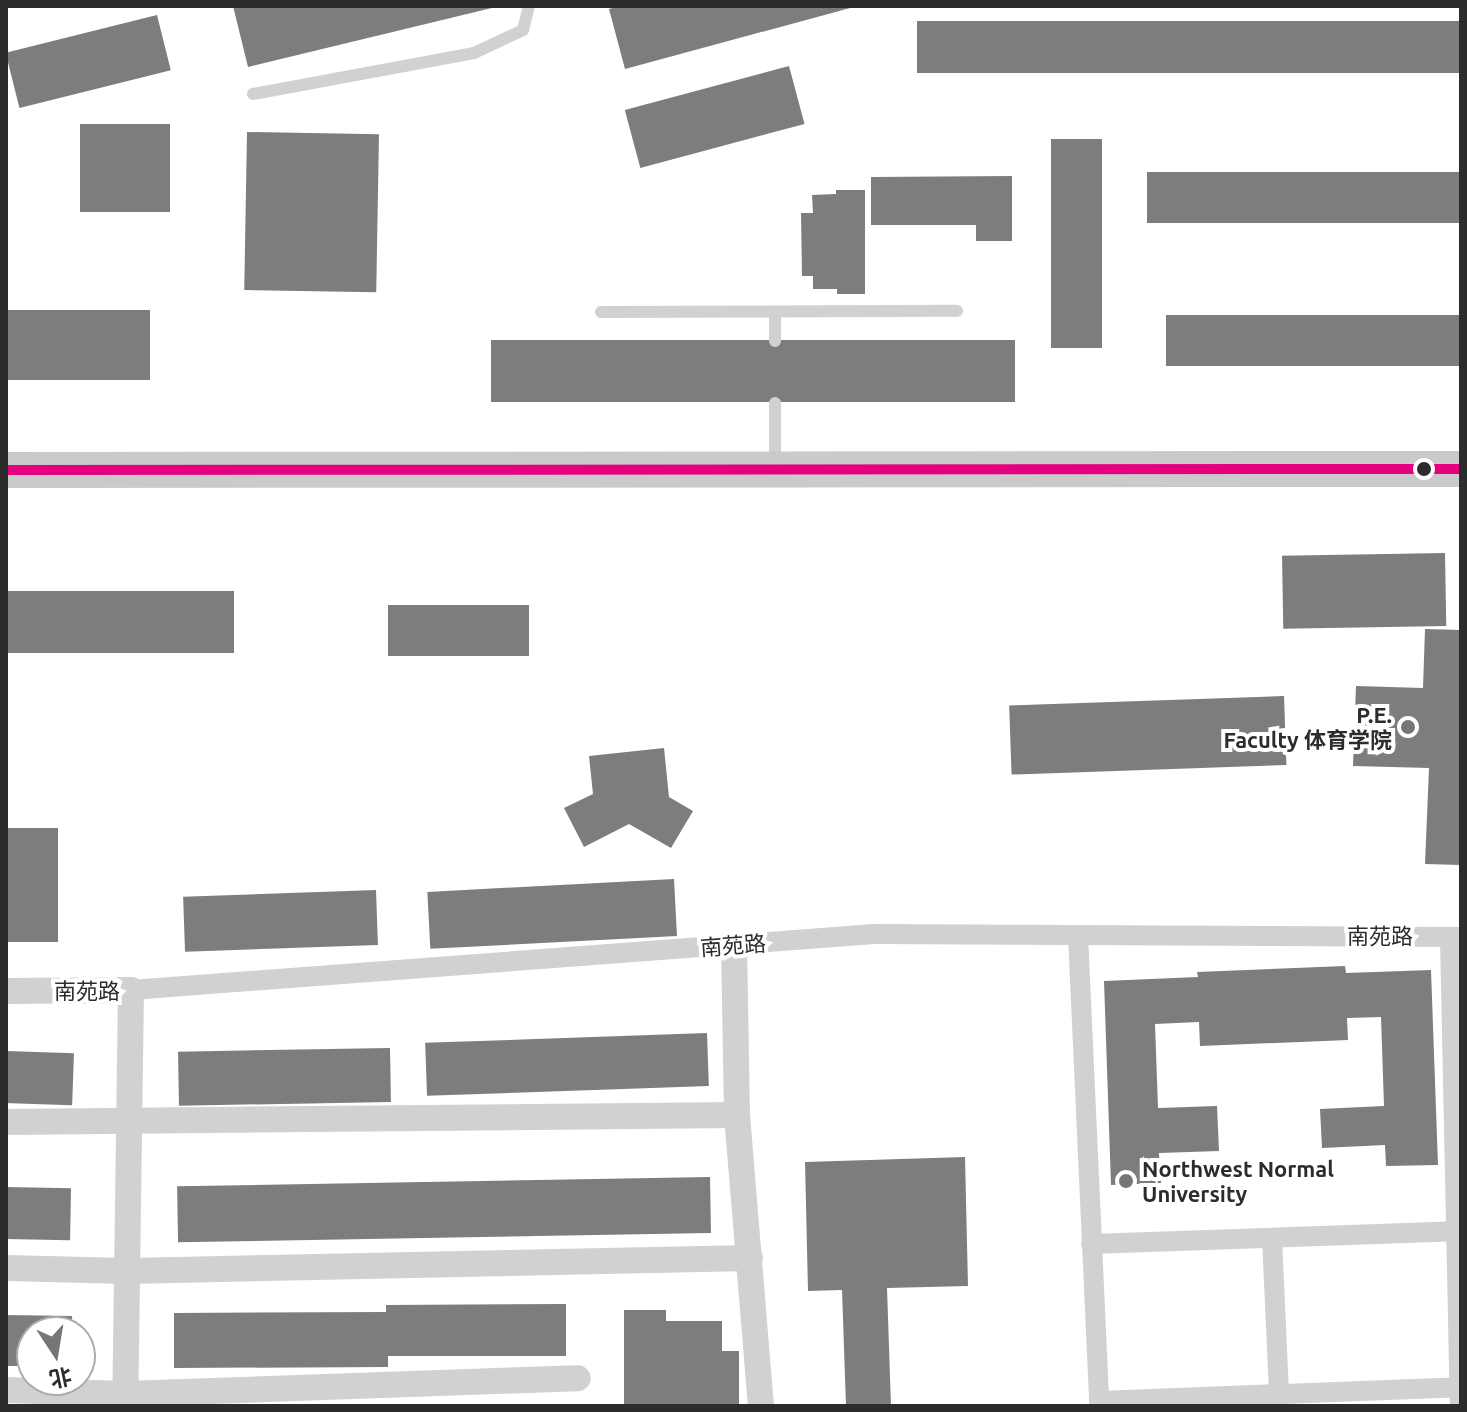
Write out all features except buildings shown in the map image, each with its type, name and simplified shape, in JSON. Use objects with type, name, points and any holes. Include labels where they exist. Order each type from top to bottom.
[{"type":"main road","points":[[6,470],[1461,469]]},
{"type":"street","name":"南苑路","points":[[6,991],[131,990],[874,934],[1455,937]]},
{"type":"street","points":[[1078,935],[1099,1404],[1279,1394],[1460,1396],[1455,937]]},
{"type":"street","points":[[734,944],[737,1115],[761,1406]]},
{"type":"street","points":[[125,1400],[131,990]]},
{"type":"street","points":[[6,1122],[737,1115]]},
{"type":"street","points":[[1091,1244],[1456,1231]]},
{"type":"street","points":[[1272,1238],[1279,1394]]},
{"type":"street","points":[[6,1268],[127,1271],[750,1258]]},
{"type":"street","points":[[6,1390],[125,1400],[578,1378]]},
{"type":"lane","points":[[253,94],[474,53],[523,30],[529,6]]},
{"type":"lane","points":[[601,312],[957,311]]},
{"type":"lane","points":[[775,312],[775,341]]},
{"type":"lane","points":[[775,403],[775,469]]},
{"type":"transit line","points":[[6,470],[1461,469]]},
{"type":"place","name":"P.E. Faculty 体育学院","points":[[1408,727]]},
{"type":"place","name":"Northwest Normal University","points":[[1126,1181]]}]
